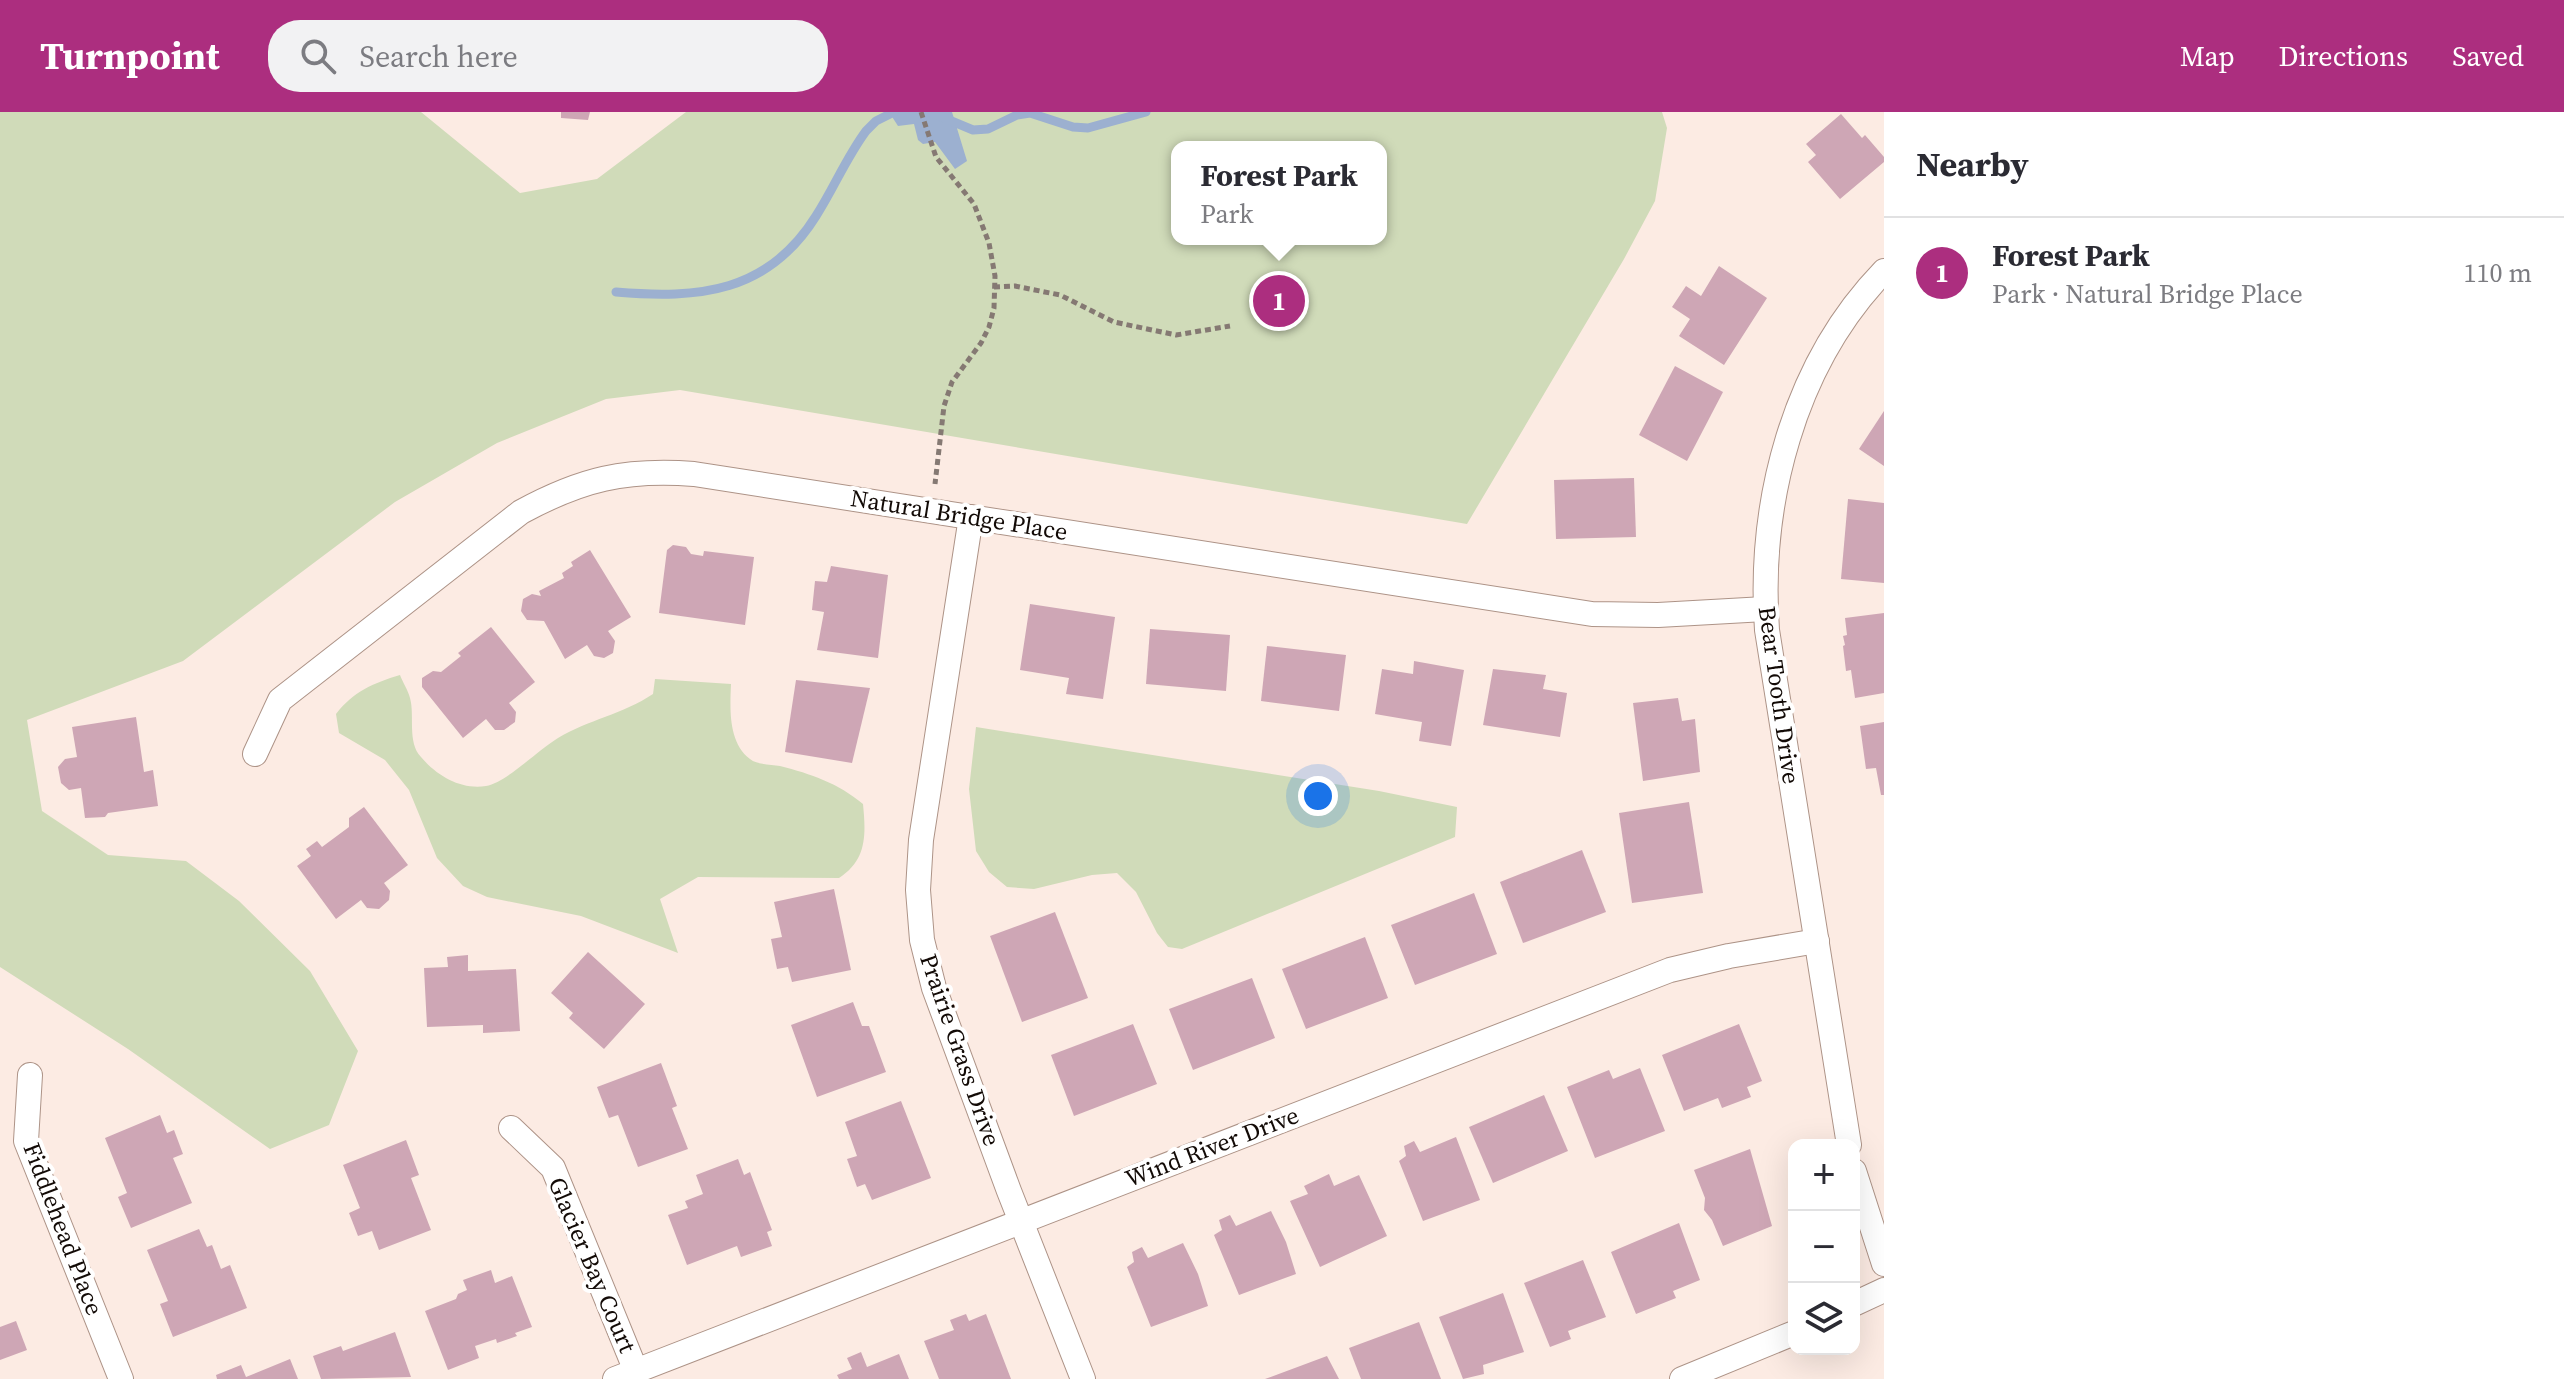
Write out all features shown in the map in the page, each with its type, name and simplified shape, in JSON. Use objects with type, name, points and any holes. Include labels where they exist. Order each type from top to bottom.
[{"type":"street","name":"Bear Tooth Drive","points":[[1848,1139],[1765,609],[1767,534],[1773,492],[1787,439],[1810,381],[1839,328],[1884,271]]},
{"type":"street","name":"Natural Bridge Place","points":[[255,754],[280,700],[521,512],[560,491],[606,477],[654,471],[1592,614],[1658,615],[1765,609]]},
{"type":"street","name":"Prairie Grass Drive","points":[[971,517],[921,840],[918,890],[922,940],[934,988],[1083,1379]]},
{"type":"street","name":"Wind River Drive","points":[[625,1375],[1670,970],[1817,941]]},
{"type":"street","name":"Fiddlehead Place","points":[[30,1075],[26,1141],[121,1379]]},
{"type":"street","name":"Glacier Bay Court","points":[[511,1128],[553,1168],[625,1375]]},
{"type":"street","points":[[1860,1190],[1884,1264]]},
{"type":"street","points":[[1860,1301],[1884,1290]]},
{"type":"street","points":[[1682,1379],[1788,1335]]},
{"type":"path","points":[[921,112],[929,143],[940,164],[974,204],[992,254],[994,287],[994,308],[986,335],[952,382],[944,406],[935,489]]},
{"type":"path","points":[[994,287],[1015,286],[1060,295],[1114,322],[1176,335],[1230,326]]},
{"type":"green space","points":[[0,112],[421,112],[520,193],[597,179],[686,112],[1662,112],[1667,128],[1655,201],[1467,524],[680,390],[606,399],[497,443],[395,502],[183,661],[27,720],[42,811],[108,855],[186,861],[239,901],[310,971],[358,1051],[329,1125],[270,1149],[128,1049],[0,967]]},
{"type":"green space","points":[[400,675],[410,698],[417,751],[442,776],[459,784],[477,787],[503,778],[569,732],[653,694],[655,679],[731,684],[734,734],[750,759],[824,780],[863,804],[864,836],[860,855],[839,878],[698,877],[660,899],[678,953],[581,916],[487,897],[463,886],[437,858],[409,790],[385,760],[339,733],[336,714],[349,700],[372,685]]},
{"type":"green space","points":[[976,727],[1379,791],[1457,807],[1455,837],[1182,949],[1168,947],[1157,933],[1136,892],[1117,873],[1092,875],[1034,889],[1007,887],[989,872],[976,851],[969,789]]},
{"type":"water","points":[[889,112],[952,112],[967,161],[955,169],[935,142],[923,144],[918,140],[914,124],[898,126]]},
{"type":"building","points":[[561,112],[590,112],[588,120],[561,118]]},
{"type":"building","points":[[1841,114],[1862,138],[1865,135],[1884,157],[1884,162],[1840,199],[1808,162],[1816,155],[1806,144]]},
{"type":"building","points":[[1719,266],[1767,298],[1724,365],[1679,336],[1690,319],[1672,307],[1686,286],[1701,296]]},
{"type":"building","points":[[1675,366],[1723,392],[1687,461],[1639,435]]},
{"type":"building","points":[[1884,411],[1884,466],[1859,449]]},
{"type":"building","points":[[1634,478],[1636,537],[1556,539],[1554,480]]},
{"type":"building","points":[[1848,499],[1884,503],[1884,583],[1841,579]]},
{"type":"building","points":[[673,545],[686,547],[691,554],[703,556],[704,551],[754,557],[745,625],[659,613],[667,550]]},
{"type":"building","points":[[590,550],[631,617],[608,631],[615,641],[613,653],[604,658],[594,656],[587,645],[565,659],[544,621],[527,620],[521,611],[523,599],[532,594],[541,596],[539,591],[564,578],[562,573],[573,566],[571,562]]},
{"type":"building","points":[[831,566],[888,575],[878,658],[817,650],[824,612],[812,610],[815,581],[827,582]]},
{"type":"building","points":[[1030,604],[1115,617],[1103,699],[1066,694],[1069,678],[1020,670]]},
{"type":"building","points":[[1884,613],[1884,693],[1855,698],[1851,670],[1846,671],[1843,646],[1843,636],[1847,635],[1845,618]]},
{"type":"building","points":[[491,627],[535,682],[509,703],[516,712],[515,722],[504,730],[495,730],[486,719],[463,738],[422,687],[422,678],[433,671],[441,672],[461,656],[458,653]]},
{"type":"building","points":[[1150,629],[1230,635],[1226,691],[1146,684]]},
{"type":"building","points":[[1267,646],[1346,655],[1339,711],[1261,701]]},
{"type":"building","points":[[1414,661],[1464,670],[1451,746],[1419,741],[1422,722],[1375,714],[1382,669],[1413,674]]},
{"type":"building","points":[[1493,669],[1546,675],[1543,689],[1567,693],[1560,737],[1483,725]]},
{"type":"building","points":[[796,680],[870,688],[852,763],[785,752]]},
{"type":"building","points":[[1678,698],[1682,721],[1695,719],[1700,772],[1643,781],[1633,703]]},
{"type":"building","points":[[136,717],[144,772],[153,770],[158,806],[85,818],[81,788],[69,790],[61,783],[58,767],[65,759],[77,757],[72,727]]},
{"type":"building","points":[[1884,722],[1884,795],[1881,795],[1876,768],[1866,769],[1860,726]]},
{"type":"building","points":[[1689,802],[1703,893],[1632,903],[1619,813]]},
{"type":"building","points":[[364,807],[408,865],[384,883],[390,891],[389,900],[379,909],[367,908],[361,900],[336,919],[297,866],[311,856],[306,849],[317,841],[322,847],[349,827],[349,818]]},
{"type":"building","points":[[1582,850],[1606,912],[1523,943],[1500,882]]},
{"type":"building","points":[[834,889],[851,970],[792,982],[788,967],[777,969],[771,939],[782,937],[774,902]]},
{"type":"building","points":[[1474,893],[1497,954],[1415,985],[1391,925]]},
{"type":"building","points":[[1055,912],[1088,998],[1022,1022],[990,936]]},
{"type":"building","points":[[1365,937],[1388,998],[1306,1029],[1282,969]]},
{"type":"building","points":[[588,952],[645,1004],[604,1049],[569,1018],[573,1013],[551,993]]},
{"type":"building","points":[[468,955],[468,971],[516,969],[520,1031],[483,1033],[483,1025],[427,1027],[424,968],[448,967],[447,957]]},
{"type":"building","points":[[1252,978],[1275,1038],[1193,1070],[1169,1009]]},
{"type":"building","points":[[853,1002],[862,1026],[869,1026],[886,1072],[817,1097],[791,1025]]},
{"type":"building","points":[[1133,1024],[1157,1084],[1074,1116],[1051,1055]]},
{"type":"building","points":[[1739,1024],[1762,1081],[1747,1087],[1751,1097],[1722,1108],[1718,1098],[1684,1111],[1662,1055]]},
{"type":"building","points":[[661,1063],[677,1106],[672,1108],[688,1149],[638,1167],[618,1115],[609,1118],[597,1087]]},
{"type":"building","points":[[1640,1068],[1665,1131],[1595,1158],[1567,1087],[1609,1070],[1613,1079]]},
{"type":"building","points":[[1544,1095],[1568,1151],[1493,1183],[1469,1127]]},
{"type":"building","points":[[901,1101],[931,1178],[872,1200],[865,1184],[857,1187],[847,1159],[857,1156],[845,1122]]},
{"type":"building","points":[[160,1115],[167,1133],[174,1130],[183,1154],[173,1158],[192,1203],[131,1228],[118,1197],[127,1193],[105,1138]]},
{"type":"building","points":[[1456,1137],[1480,1200],[1423,1221],[1399,1161],[1406,1156],[1404,1146],[1414,1141],[1420,1152]]},
{"type":"building","points":[[406,1140],[419,1175],[411,1178],[431,1230],[379,1250],[372,1231],[358,1236],[349,1213],[360,1208],[343,1165]]},
{"type":"building","points":[[1750,1149],[1772,1226],[1723,1246],[1712,1220],[1704,1210],[1705,1198],[1694,1170]]},
{"type":"building","points":[[738,1159],[744,1175],[750,1172],[772,1230],[767,1232],[772,1246],[741,1257],[737,1246],[687,1265],[668,1215],[688,1208],[685,1201],[703,1194],[696,1175]]},
{"type":"building","points":[[1329,1174],[1334,1186],[1359,1175],[1387,1236],[1320,1267],[1290,1201],[1308,1194],[1304,1186]]},
{"type":"building","points":[[1271,1211],[1286,1242],[1296,1274],[1239,1295],[1214,1235],[1222,1230],[1219,1220],[1230,1215],[1236,1226]]},
{"type":"building","points":[[1679,1223],[1700,1280],[1673,1291],[1676,1298],[1636,1314],[1611,1252]]},
{"type":"building","points":[[199,1229],[207,1247],[212,1245],[221,1269],[230,1265],[247,1308],[173,1337],[160,1304],[168,1301],[147,1250]]},
{"type":"building","points":[[1183,1243],[1198,1274],[1208,1306],[1151,1327],[1127,1267],[1134,1262],[1132,1252],[1142,1247],[1148,1258]]},
{"type":"building","points":[[1583,1260],[1606,1317],[1568,1331],[1571,1339],[1550,1347],[1524,1283]]},
{"type":"building","points":[[491,1270],[495,1283],[512,1276],[532,1327],[497,1343],[496,1339],[475,1346],[479,1358],[448,1370],[425,1311],[456,1299],[458,1294],[467,1290],[463,1280]]},
{"type":"building","points":[[1503,1293],[1524,1352],[1483,1365],[1484,1374],[1463,1379],[1439,1317]]},
{"type":"building","points":[[966,1314],[969,1321],[986,1314],[1011,1379],[939,1379],[924,1341],[954,1330],[950,1320]]},
{"type":"building","points":[[16,1321],[27,1350],[0,1360],[0,1327]]},
{"type":"building","points":[[1419,1322],[1441,1379],[1361,1379],[1349,1348]]},
{"type":"building","points":[[395,1332],[411,1377],[321,1379],[313,1356],[341,1346],[343,1351]]},
{"type":"building","points":[[861,1352],[867,1367],[899,1354],[909,1379],[839,1379],[837,1375],[852,1369],[847,1358]]},
{"type":"building","points":[[1327,1356],[1339,1379],[1265,1379]]},
{"type":"building","points":[[290,1359],[298,1379],[217,1379],[216,1375],[241,1365],[246,1377]]},
{"type":"waterway","points":[[616,292],[676,294],[703,291],[729,286],[754,276],[797,242],[816,216],[866,131],[876,121],[894,112]]},
{"type":"waterway","points":[[930,112],[973,130],[988,129],[1017,115],[1030,113],[1073,127],[1088,128],[1146,112]]},
{"type":"place","name":"Forest Park","points":[[1279,301]]}]
